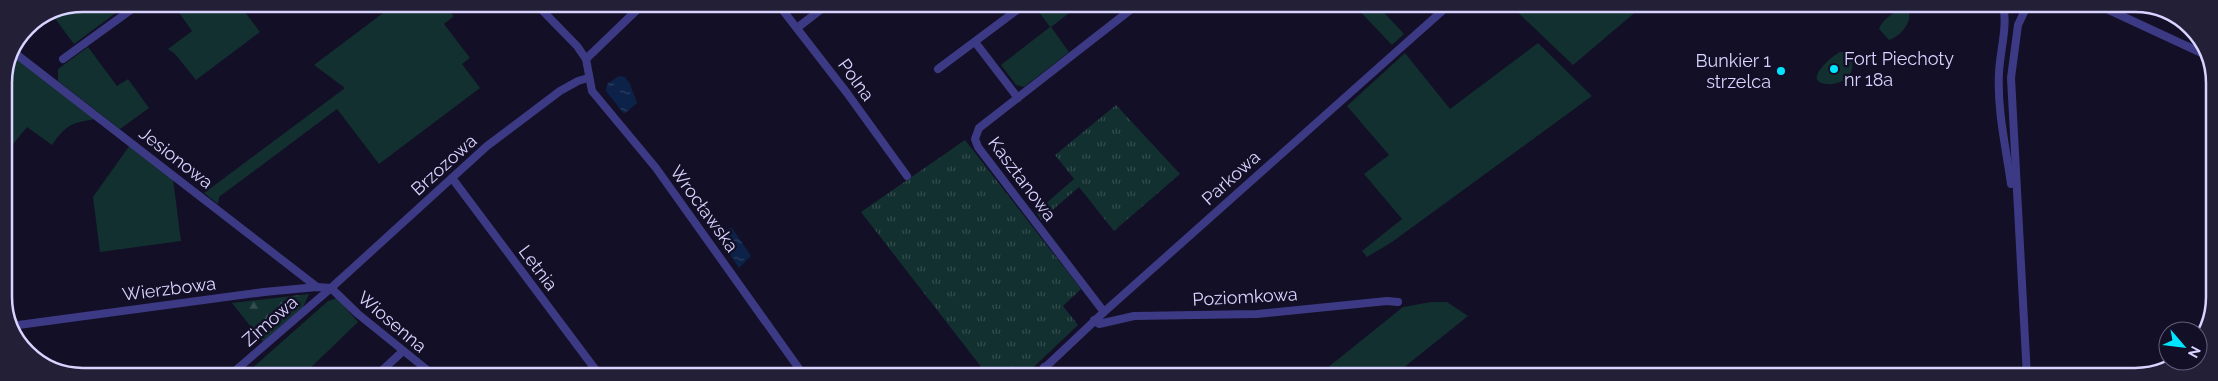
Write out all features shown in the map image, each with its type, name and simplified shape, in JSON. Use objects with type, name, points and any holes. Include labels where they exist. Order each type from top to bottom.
[{"type":"street","points":[[62,59],[128,12]]},
{"type":"street","points":[[544,12],[573,41],[586,58],[635,12]]},
{"type":"street","name":"Polna","points":[[784,12],[848,93],[907,176]]},
{"type":"street","points":[[797,28],[818,12]]},
{"type":"street","points":[[938,69],[1014,12]]},
{"type":"street","name":"Kasztanowa","points":[[1104,312],[975,142],[976,133],[979,128],[1128,12]]},
{"type":"street","name":"Parkowa","points":[[1044,367],[1094,320],[1441,12]]},
{"type":"street","points":[[2004,12],[2005,22],[1998,74],[2002,128],[2017,218]]},
{"type":"street","points":[[2024,12],[2018,25],[2011,78],[2026,368]]},
{"type":"street","points":[[2111,12],[2198,52]]},
{"type":"street","points":[[975,42],[1018,98]]},
{"type":"street","name":"Jesionowa","points":[[18,56],[317,287]]},
{"type":"street","name":"Wrocławska","points":[[586,58],[588,78],[592,91],[656,168],[799,368]]},
{"type":"street","name":"Brzozowa","points":[[331,288],[487,146],[542,103],[569,85],[588,78]]},
{"type":"street","name":"Letnia","points":[[452,178],[594,368]]},
{"type":"street","name":"Wierzbowa","points":[[18,325],[317,287],[331,288]]},
{"type":"street","name":"Wiosenna","points":[[331,288],[358,314],[425,368]]},
{"type":"street","name":"Zimowa","points":[[238,368],[331,288]]},
{"type":"street","name":"Poziomkowa","points":[[1094,320],[1099,324],[1134,316],[1257,314],[1387,301],[1398,302]]},
{"type":"street","points":[[385,368],[404,351]]},
{"type":"green space","points":[[84,12],[117,12],[74,44],[55,19]]},
{"type":"green space","points":[[179,12],[245,12],[260,32],[196,80],[175,54],[168,49],[192,31]]},
{"type":"green space","points":[[384,12],[450,12],[454,16],[444,24],[470,58],[462,64],[480,88],[379,164],[337,109],[219,197],[218,204],[204,193],[345,88],[314,65]]},
{"type":"green space","points":[[1039,12],[1071,12],[1051,27],[1069,52],[1024,87],[1016,85],[1001,65],[1050,27]]},
{"type":"green space","points":[[1361,12],[1383,12],[1404,34],[1392,45]]},
{"type":"green space","points":[[1517,12],[1636,12],[1573,65]]},
{"type":"green space","points":[[1895,12],[1908,12],[1909,19],[1905,28],[1897,36],[1889,40],[1879,29]]},
{"type":"green space","points":[[1538,43],[1592,96],[1392,242],[1367,257],[1362,251],[1402,219],[1364,174],[1389,155],[1347,106],[1405,53],[1450,109]]},
{"type":"green space","points":[[88,47],[117,86],[128,79],[149,108],[120,129],[58,81],[58,69]]},
{"type":"green space","points":[[1840,52],[1844,52],[1850,58],[1852,69],[1850,74],[1846,79],[1834,84],[1820,82],[1817,79],[1821,69],[1831,58]]},
{"type":"green space","points":[[17,59],[95,119],[80,122],[65,129],[52,145],[27,127],[13,144],[13,84]]},
{"type":"green space","points":[[1116,105],[1180,174],[1114,231],[1079,187],[1041,220],[1036,212],[1074,179],[1055,155]]},
{"type":"green space","points":[[965,140],[1081,289],[1063,306],[1078,325],[1033,368],[982,368],[861,212]]},
{"type":"green space","points":[[130,145],[173,179],[181,241],[100,252],[93,197]]},
{"type":"green space","points":[[309,294],[303,307],[263,342],[232,303]]},
{"type":"green space","points":[[337,298],[358,322],[310,368],[252,368],[328,301]]},
{"type":"green space","points":[[1431,302],[1447,302],[1468,316],[1403,368],[1327,368],[1403,307]]},
{"type":"water","points":[[619,76],[625,77],[630,84],[637,103],[624,114],[606,91],[607,84]]},
{"type":"water","points":[[732,228],[751,256],[739,268],[714,231]]},
{"type":"place","name":"Fort Piechoty nr 18a","points":[[1834,69]]},
{"type":"place","name":"Bunkier 1 strzelca","points":[[1781,71]]}]
